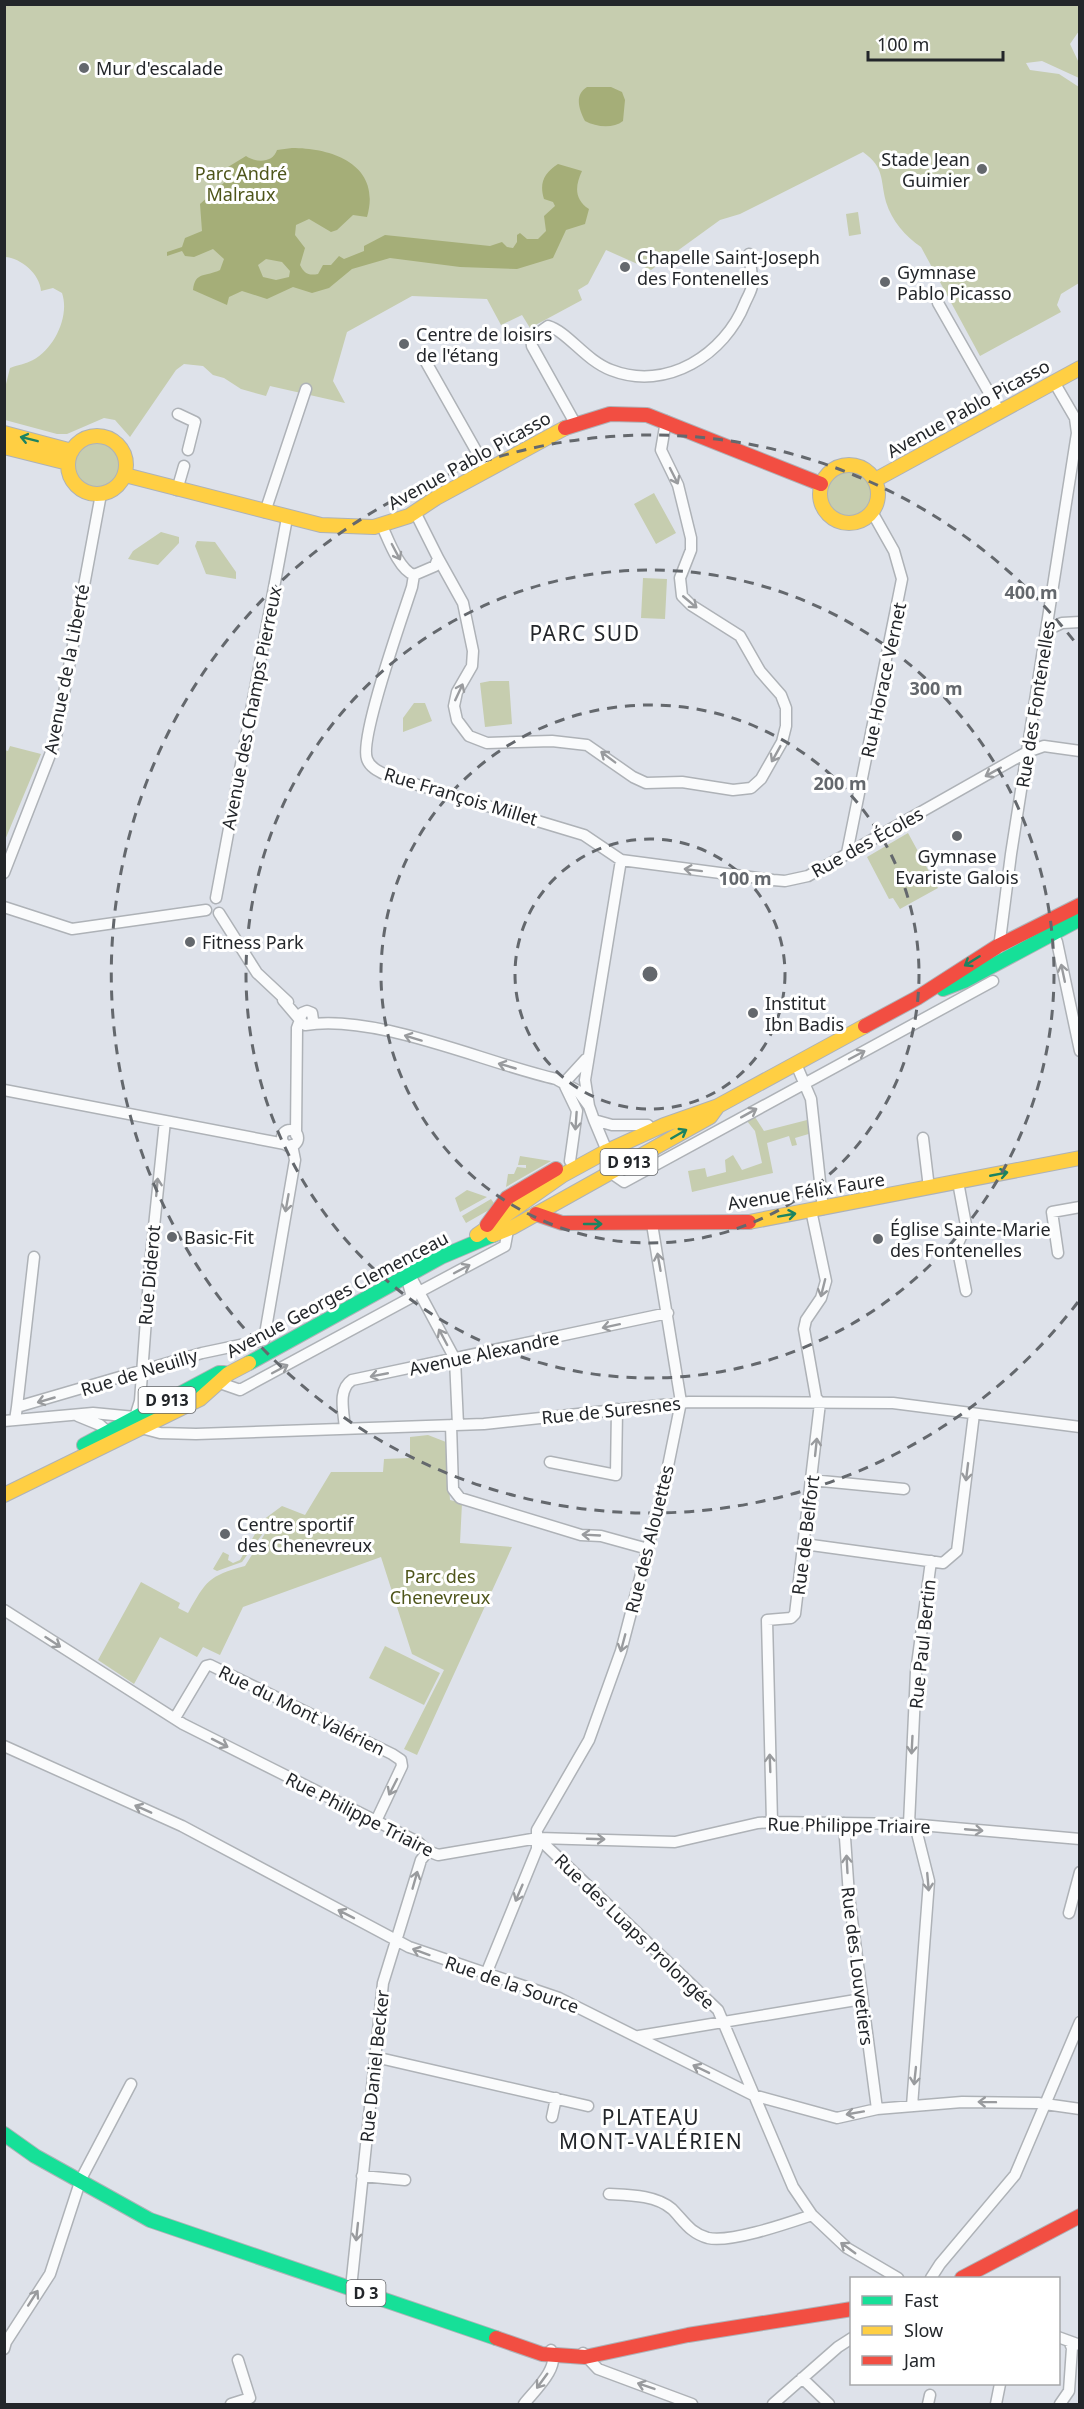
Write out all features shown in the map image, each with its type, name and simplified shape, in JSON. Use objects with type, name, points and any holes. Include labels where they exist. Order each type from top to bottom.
[{"type":"main road","name":"Avenue Pablo Picasso","points":[[875,480],[1080,368]]},
{"type":"main road","name":"Avenue Pablo Picasso","points":[[125,475],[286,518],[343,528],[382,525],[415,512],[428,502],[574,423],[622,413],[647,415],[666,421],[821,484],[833,470],[849,465],[864,469],[875,480],[878,500],[872,512]]},
{"type":"main road","points":[[4,433],[70,457]]},
{"type":"main road","points":[[90,437],[112,440],[123,452],[125,475],[115,488],[101,494],[89,493],[79,488],[71,479],[70,457],[83,440],[90,437]]},
{"type":"main road","points":[[4,447],[70,457]]},
{"type":"main road","points":[[821,484],[822,505],[835,520],[855,523],[872,512]]},
{"type":"main road","name":"Avenue Georges Clemenceau","points":[[917,998],[964,981],[1008,957],[1080,905]]},
{"type":"main road","name":"Avenue Georges Clemenceau","points":[[484,1229],[501,1203],[518,1189],[570,1161],[718,1106],[917,998],[998,946],[1080,919]]},
{"type":"main road","name":"Avenue Georges Clemenceau","points":[[7,1494],[138,1423],[200,1399],[267,1345],[304,1332],[463,1246],[507,1230],[710,1117],[718,1106]]},
{"type":"main road","name":"Avenue Georges Clemenceau","points":[[463,1246],[484,1229],[606,1147],[648,1125],[664,1125]]},
{"type":"main road","points":[[536,1214],[554,1194],[605,1162],[606,1147]]},
{"type":"main road","name":"Avenue Félix Faure","points":[[523,1204],[536,1214],[562,1223],[745,1223],[958,1182],[1079,1162]]},
{"type":"main road","points":[[518,1189],[523,1204]]},
{"type":"main road","name":"D 3","points":[[4,2134],[36,2156],[81,2179],[150,2220],[525,2348],[552,2353],[583,2353],[850,2309]]},
{"type":"main road","name":"D 3","points":[[4,2145],[25,2156],[36,2156]]},
{"type":"main road","points":[[964,2277],[1080,2216]]},
{"type":"street","points":[[574,423],[532,346],[531,338],[538,331],[548,326],[559,329],[585,356],[613,371],[643,375],[676,371],[709,355],[722,343],[740,318],[752,286],[749,254]]},
{"type":"street","points":[[938,303],[1000,412]]},
{"type":"street","points":[[422,355],[487,470]]},
{"type":"street","name":"Rue des Fontenelles","points":[[998,946],[1077,433],[1075,418],[1054,382]]},
{"type":"street","points":[[265,512],[306,389]]},
{"type":"street","points":[[178,414],[195,422],[188,450]]},
{"type":"street","points":[[415,512],[463,603],[473,651],[472,666],[457,692],[454,705],[457,720],[469,736],[487,743],[552,741],[587,745],[633,777],[646,783],[682,782],[734,790],[751,788],[761,779],[782,742],[786,726],[786,708],[781,695],[760,671],[740,636],[682,596],[680,578],[691,550],[691,538],[678,485],[661,450],[666,421]]},
{"type":"street","points":[[177,490],[184,466]]},
{"type":"street","name":"Avenue de la Liberté","points":[[4,873],[55,741],[101,494]]},
{"type":"street","name":"Rue Horace Vernet","points":[[847,853],[902,579],[894,550],[872,512]]},
{"type":"street","name":"Avenue des Champs Pierreux","points":[[216,898],[286,518]]},
{"type":"street","points":[[382,525],[408,573],[414,575],[435,566],[438,558]]},
{"type":"street","name":"Rue François Millet","points":[[414,575],[383,675],[368,740],[366,756],[370,765],[388,776],[584,835],[621,860]]},
{"type":"street","points":[[1047,630],[1062,623],[1080,622]]},
{"type":"street","points":[[1027,752],[1044,746],[1080,751]]},
{"type":"street","name":"Rue des Écoles","points":[[621,860],[785,881],[808,876],[1027,752]]},
{"type":"street","points":[[606,1147],[589,1106],[585,1080],[586,1059],[613,921],[621,860]]},
{"type":"street","points":[[206,910],[208,900],[216,898],[222,903],[219,913],[248,961],[300,1016],[397,1033],[564,1083],[578,1091],[589,1106]]},
{"type":"street","points":[[4,907],[72,929],[206,910],[213,914],[219,913]]},
{"type":"street","points":[[1050,928],[1080,1051]]},
{"type":"street","points":[[998,946],[1008,957]]},
{"type":"street","points":[[611,1173],[624,1182],[993,981]]},
{"type":"street","points":[[267,1345],[295,1160],[289,1138],[296,1112],[300,1016]]},
{"type":"street","points":[[564,1083],[586,1059]]},
{"type":"street","points":[[796,1064],[812,1099],[817,1210],[826,1281],[821,1298],[806,1320],[805,1337],[816,1397],[820,1403]]},
{"type":"street","points":[[564,1083],[577,1111],[570,1161]]},
{"type":"street","points":[[4,1090],[261,1139],[289,1138]]},
{"type":"street","points":[[594,1120],[612,1125],[648,1125]]},
{"type":"street","name":"Rue Diderot","points":[[138,1423],[165,1121]]},
{"type":"street","points":[[922,1137],[929,1188]]},
{"type":"street","points":[[958,1182],[966,1225],[957,1246],[966,1291]]},
{"type":"street","points":[[1059,1252],[1053,1212],[1080,1207]]},
{"type":"street","name":"Rue des Alouettes","points":[[486,1974],[537,1849],[537,1830],[589,1740],[621,1651],[648,1549],[681,1402],[652,1224]]},
{"type":"street","name":"Avenue Georges Clemenceau","points":[[419,1292],[505,1246],[507,1230]]},
{"type":"street","points":[[10,1421],[18,1407],[34,1257]]},
{"type":"street","points":[[407,1275],[419,1292],[455,1359],[453,1489],[460,1498],[581,1535],[601,1536],[648,1549]]},
{"type":"street","name":"Avenue Georges Clemenceau","points":[[224,1378],[240,1390],[412,1297],[407,1275]]},
{"type":"street","name":"Avenue Alexandre","points":[[345,1429],[342,1391],[345,1385],[352,1380],[668,1313]]},
{"type":"street","points":[[304,1332],[320,1347]]},
{"type":"street","name":"Rue de Neuilly","points":[[18,1407],[202,1353],[267,1345]]},
{"type":"street","name":"Rue de Suresnes","points":[[10,1421],[93,1413],[138,1423],[160,1433],[196,1434],[455,1425],[681,1402],[893,1403],[1080,1427]]},
{"type":"street","name":"Rue de Belfort","points":[[772,1822],[767,1620],[791,1618],[795,1614],[820,1403]]},
{"type":"street","points":[[550,1462],[616,1475],[617,1409]]},
{"type":"street","name":"Rue Paul Bertin","points":[[912,2106],[929,1881],[912,1824],[916,1672],[931,1562],[944,1563],[957,1551],[974,1414]]},
{"type":"street","points":[[77,1416],[100,1425],[112,1436]]},
{"type":"street","points":[[812,1480],[904,1489]]},
{"type":"street","points":[[804,1544],[931,1562]]},
{"type":"street","name":"Rue Philippe Triaire","points":[[4,1610],[175,1718],[418,1842],[428,1851],[444,1856],[538,1838],[675,1842],[758,1822],[912,1824],[1080,1839]]},
{"type":"street","name":"Rue du Mont Valérien","points":[[175,1718],[206,1666],[219,1668],[399,1758],[402,1762],[401,1771],[376,1821]]},
{"type":"street","name":"Rue de la Source","points":[[4,1746],[182,1826],[398,1941],[429,1955],[559,1998],[753,2095],[837,2118],[877,2109],[962,2102],[1045,2104],[1080,2109]]},
{"type":"street","name":"Rue des Louvetiers","points":[[844,1823],[849,1896],[877,2109]]},
{"type":"street","name":"Rue des Luaps Prolongée","points":[[538,1838],[718,2010],[793,2187],[812,2215],[847,2248],[896,2277]]},
{"type":"street","name":"Rue Daniel Becker","points":[[351,2288],[382,1983],[398,1941],[421,1860],[428,1851]]},
{"type":"street","points":[[1069,1913],[1080,1872]]},
{"type":"street","points":[[639,2036],[862,1999]]},
{"type":"street","points":[[932,2277],[1015,2175],[1080,2022]]},
{"type":"street","points":[[375,2057],[588,2106]]},
{"type":"street","points":[[4,2349],[6,2342],[57,2260],[81,2179],[131,2084]]},
{"type":"street","points":[[552,2117],[556,2098]]},
{"type":"street","points":[[362,2176],[405,2180]]},
{"type":"street","points":[[609,2194],[642,2196],[658,2202],[671,2208],[693,2232],[708,2238],[740,2236],[812,2215]]},
{"type":"street","points":[[773,2404],[837,2347],[850,2339]]},
{"type":"street","points":[[1069,2341],[1072,2348],[1069,2391]]},
{"type":"street","points":[[524,2404],[553,2364],[552,2353]]},
{"type":"street","points":[[583,2353],[598,2369],[692,2404]]},
{"type":"street","points":[[231,2404],[250,2398],[238,2360]]},
{"type":"street","points":[[802,2378],[820,2400],[829,2404]]},
{"type":"street","points":[[996,2404],[1000,2385]]},
{"type":"street","points":[[1060,2404],[1069,2391],[1080,2385]]},
{"type":"green space","name":"Parc André Malraux","points":[[5,5],[1079,5],[1079,31],[1070,44],[1079,63],[1079,78],[1042,61],[1026,63],[1030,70],[1059,74],[1079,87],[1079,283],[1061,294],[1057,305],[1061,312],[980,356],[921,247],[895,222],[886,202],[878,169],[863,152],[740,214],[720,220],[651,270],[606,250],[588,284],[578,290],[582,300],[530,328],[522,315],[501,325],[487,299],[412,296],[347,332],[333,381],[345,403],[270,386],[266,396],[241,389],[224,378],[213,375],[203,366],[184,364],[176,370],[130,437],[115,420],[104,418],[67,434],[57,434],[5,420],[5,388],[10,368],[33,360],[48,348],[62,321],[64,302],[62,293],[53,288],[41,291],[37,279],[29,268],[17,260],[5,257]]},
{"type":"green space","points":[[858,212],[861,234],[849,236],[846,214]]},
{"type":"green space","points":[[97,440],[111,444],[118,451],[122,465],[118,479],[111,486],[97,490],[83,486],[76,479],[72,465],[76,451],[83,444]]},
{"type":"green space","points":[[849,469],[866,476],[873,493],[866,510],[849,517],[832,510],[825,493],[832,476]]},
{"type":"green space","points":[[654,493],[676,533],[656,544],[634,504]]},
{"type":"green space","points":[[161,532],[179,537],[179,543],[158,565],[128,559],[133,551]]},
{"type":"green space","points":[[197,541],[215,542],[236,572],[236,579],[206,574],[195,546]]},
{"type":"green space","points":[[643,578],[667,579],[665,619],[641,618]]},
{"type":"green space","points":[[509,681],[512,724],[485,727],[480,683]]},
{"type":"green space","points":[[414,703],[425,703],[432,721],[403,732],[403,718]]},
{"type":"green space","points":[[10,746],[41,754],[5,840],[5,750],[8,751]]},
{"type":"green space","points":[[908,833],[938,888],[900,909],[893,898],[889,899],[867,857]]},
{"type":"green space","points":[[755,1117],[764,1131],[811,1119],[812,1133],[795,1138],[797,1145],[792,1146],[789,1136],[767,1143],[773,1173],[692,1192],[688,1171],[705,1168],[707,1177],[726,1172],[725,1160],[733,1155],[742,1170],[762,1163],[755,1131],[747,1121]]},
{"type":"green space","points":[[520,1156],[551,1161],[506,1187],[508,1174],[514,1174],[517,1167],[526,1168],[526,1165],[518,1165]]},
{"type":"green space","points":[[467,1190],[487,1197],[460,1212],[455,1198]]},
{"type":"green space","points":[[491,1199],[496,1206],[466,1223],[462,1216]]},
{"type":"green space","name":"Parc des Chenevreux","points":[[428,1435],[446,1442],[450,1500],[462,1503],[460,1543],[512,1547],[417,1755],[404,1749],[444,1670],[412,1654],[381,1557],[243,1607],[220,1655],[203,1647],[197,1657],[160,1637],[134,1684],[98,1660],[141,1582],[180,1603],[178,1608],[188,1613],[209,1581],[223,1573],[245,1566],[277,1514],[242,1562],[217,1571],[213,1569],[223,1552],[229,1555],[228,1560],[233,1563],[240,1560],[263,1520],[282,1506],[305,1515],[331,1472],[383,1472],[384,1459],[410,1458],[410,1437]]},
{"type":"green space","points":[[385,1646],[440,1673],[424,1705],[369,1678]]},
{"type":"shaded area","points":[[587,87],[611,87],[622,92],[625,100],[623,121],[619,124],[604,126],[585,121],[579,98]]},
{"type":"shaded area","points":[[308,149],[338,156],[361,172],[367,184],[370,199],[367,217],[353,215],[337,230],[331,232],[309,219],[296,225],[295,235],[305,248],[300,265],[305,272],[312,275],[318,274],[323,265],[331,265],[339,256],[344,259],[364,251],[364,246],[385,235],[490,246],[502,242],[507,247],[513,248],[517,242],[517,235],[520,233],[527,239],[538,239],[546,231],[544,216],[555,206],[553,202],[544,199],[542,188],[544,179],[549,171],[558,164],[582,171],[577,192],[578,197],[589,209],[585,224],[566,230],[553,258],[517,269],[460,267],[390,258],[352,269],[329,288],[312,293],[293,287],[267,299],[242,291],[229,297],[227,305],[193,290],[199,277],[220,270],[224,259],[213,249],[194,257],[185,256],[182,251],[167,256],[167,252],[182,247],[185,238],[202,231],[200,204],[227,180],[228,167],[246,156],[259,161],[268,159],[277,150]],"holes":[[[266,259],[282,262],[290,271],[289,277],[276,280],[263,277],[258,265]]]},
{"type":"traffic: fast","points":[[943,989],[964,981],[1080,919]]},
{"type":"traffic: fast","points":[[249,1363],[441,1257],[493,1235]]},
{"type":"traffic: fast","points":[[84,1445],[219,1373],[224,1373]]},
{"type":"traffic: fast","points":[[4,2134],[35,2156],[150,2220],[496,2338]]},
{"type":"traffic: slow","points":[[875,480],[1080,368]]},
{"type":"traffic: slow","points":[[125,475],[321,525],[374,527],[409,516],[436,498],[565,428]]},
{"type":"traffic: slow","points":[[4,433],[72,451]]},
{"type":"traffic: slow","points":[[97,436],[108,438],[118,444],[124,454],[126,465],[124,476],[118,486],[108,492],[97,494],[86,492],[76,486],[70,476],[68,465],[70,454],[76,444],[86,438],[97,436]]},
{"type":"traffic: slow","points":[[4,447],[68,463]]},
{"type":"traffic: slow","points":[[849,465],[860,467],[873,478],[878,494],[876,505],[865,518],[849,523],[838,521],[825,510],[820,494],[822,483],[833,470],[849,465]]},
{"type":"traffic: slow","points":[[477,1235],[563,1175],[607,1151],[664,1125],[718,1106],[865,1026]]},
{"type":"traffic: slow","points":[[493,1235],[513,1227],[710,1117],[718,1106]]},
{"type":"traffic: slow","points":[[749,1222],[1080,1158]]},
{"type":"traffic: slow","points":[[4,1495],[200,1399],[228,1374],[249,1363]]},
{"type":"traffic: jam","points":[[565,428],[610,414],[647,415],[821,484]]},
{"type":"traffic: jam","points":[[865,1026],[917,998],[998,946],[1080,905]]},
{"type":"traffic: jam","points":[[487,1225],[507,1198],[556,1169]]},
{"type":"traffic: jam","points":[[536,1214],[562,1223],[749,1222]]},
{"type":"traffic: jam","points":[[964,2277],[1080,2216]]},
{"type":"traffic: jam","points":[[496,2338],[542,2354],[585,2357],[688,2335],[850,2309]]},
{"type":"place","name":"Mur d'escalade","points":[[84,68]]},
{"type":"place","name":"Stade Jean Guimier","points":[[982,169]]},
{"type":"place","name":"Chapelle Saint-Joseph des Fontenelles","points":[[625,267]]},
{"type":"place","name":"Gymnase Pablo Picasso","points":[[885,282]]},
{"type":"place","name":"Centre de loisirs de l'étang","points":[[404,344]]},
{"type":"place","name":"Gymnase Evariste Galois","points":[[957,836]]},
{"type":"place","name":"Fitness Park","points":[[190,942]]},
{"type":"place","name":"Institut Ibn Badis","points":[[753,1013]]},
{"type":"place","name":"Basic-Fit","points":[[172,1237]]},
{"type":"place","name":"Église Sainte-Marie des Fontenelles","points":[[878,1239]]},
{"type":"place","name":"Centre sportif des Chenevreux","points":[[225,1534]]},
{"type":"district","name":"PARC SUD","points":[[585,633]]},
{"type":"district","name":"PLATEAU MONT-VALÉRIEN","points":[[651,2129]]}]
